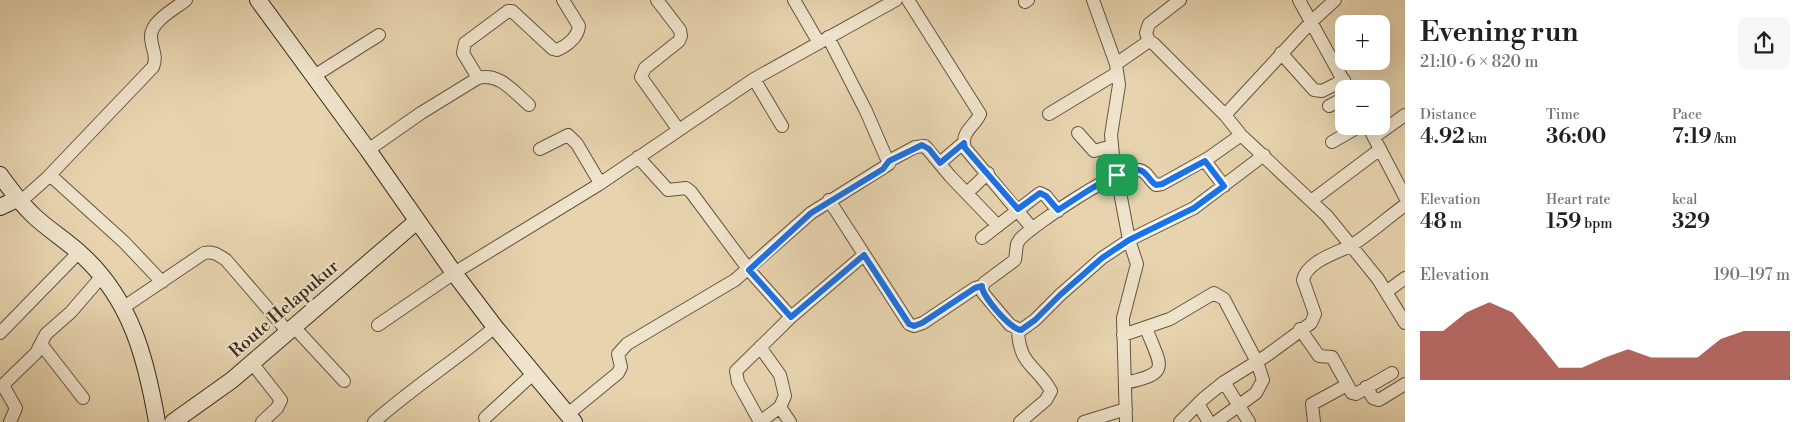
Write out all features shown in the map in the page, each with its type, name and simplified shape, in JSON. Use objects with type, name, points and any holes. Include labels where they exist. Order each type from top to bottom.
[{"type":"street","points":[[0,208],[19,200],[50,174],[153,67],[156,54],[151,37],[152,31],[157,23],[186,0]]},
{"type":"street","points":[[258,0],[368,150],[454,273],[495,327],[571,418],[618,373],[621,367],[618,354],[627,344],[727,285],[749,270],[811,213],[829,200],[883,169],[889,161],[922,145],[929,149],[967,194],[998,226]]},
{"type":"street","points":[[478,78],[463,53],[465,43],[508,11],[518,17],[553,49],[563,48],[575,36],[579,26],[563,0]]},
{"type":"street","points":[[657,0],[680,30],[682,36],[645,68],[641,78],[678,130]]},
{"type":"street","points":[[378,325],[454,273],[600,183],[754,79],[896,0]]},
{"type":"street","points":[[908,0],[980,114],[967,130],[964,143],[940,163]]},
{"type":"street","points":[[1093,0],[1117,68],[1119,85],[1111,135],[1112,146],[1129,240],[1137,264],[1126,304],[1123,335],[1126,422]]},
{"type":"street","points":[[1180,0],[1150,24],[1146,33],[1149,41],[1225,114],[1241,135],[1311,201],[1351,245],[1378,278],[1405,323]]},
{"type":"street","points":[[1298,0],[1312,21],[1343,80]]},
{"type":"street","points":[[1225,114],[1281,53],[1335,0]]},
{"type":"street","points":[[795,1],[824,40],[889,161]]},
{"type":"street","points":[[314,76],[378,35]]},
{"type":"street","points":[[1048,114],[1117,68],[1149,41]]},
{"type":"street","points":[[1281,53],[1314,90],[1322,91],[1335,88]]},
{"type":"street","points":[[368,150],[421,113],[478,78],[486,76],[497,78],[529,105]]},
{"type":"street","points":[[754,79],[782,126]]},
{"type":"street","points":[[1329,106],[1335,103]]},
{"type":"street","points":[[1390,122],[1405,115]]},
{"type":"street","points":[[1078,133],[1094,151],[1112,146]]},
{"type":"street","points":[[540,149],[568,135],[577,144],[600,183]]},
{"type":"street","points":[[829,200],[904,319],[914,326],[922,323],[975,288],[982,286],[1015,260],[1017,244],[1032,228],[1058,210],[1117,175],[1141,170],[1152,182],[1162,184],[1205,161],[1241,135]]},
{"type":"street","points":[[1332,142],[1344,135]]},
{"type":"street","points":[[1180,422],[1224,382],[1286,342],[1300,329],[1310,324],[1315,314],[1302,280],[1304,276],[1320,261],[1351,245],[1404,204],[1373,135]]},
{"type":"street","points":[[964,143],[1032,228]]},
{"type":"street","points":[[1311,201],[1379,150]]},
{"type":"street","points":[[1018,330],[1035,320],[1087,270],[1129,240],[1177,217],[1224,186],[1264,156]]},
{"type":"street","points":[[638,157],[664,188],[673,191],[686,188],[691,192],[749,270],[791,317]]},
{"type":"street","points":[[1205,161],[1224,186]]},
{"type":"street","points":[[50,174],[124,242],[162,282]]},
{"type":"street","points":[[967,194],[988,174]]},
{"type":"street","points":[[0,175],[34,216],[79,252],[102,276],[124,307],[140,344],[152,386],[157,422]]},
{"type":"street","points":[[982,238],[1040,193],[1046,196],[1058,210]]},
{"type":"street","name":"Route Helapukur","points":[[173,422],[252,363],[417,222]]},
{"type":"street","points":[[0,333],[79,252]]},
{"type":"street","points":[[124,307],[204,253],[216,253],[226,260],[291,330],[344,381]]},
{"type":"street","points":[[760,347],[780,375],[785,396],[780,407],[760,422],[735,375],[738,369],[760,347],[791,317],[864,255]]},
{"type":"street","points":[[10,422],[16,408],[5,388],[5,383],[36,353],[46,334],[71,312],[102,276]]},
{"type":"street","points":[[1386,292],[1405,278]]},
{"type":"street","points":[[982,286],[983,293],[1010,325],[1018,330]]},
{"type":"street","points":[[1123,335],[1179,315],[1214,293],[1224,299],[1256,362],[1263,380],[1262,386],[1216,422]]},
{"type":"street","points":[[374,422],[389,408],[495,327]]},
{"type":"street","points":[[1125,383],[1149,378],[1158,370],[1157,355],[1146,328]]},
{"type":"street","points":[[1300,329],[1320,356],[1332,357],[1350,391],[1356,394],[1392,373]]},
{"type":"street","points":[[1018,330],[1019,349],[1024,359],[1051,391],[1046,400],[1020,422]]},
{"type":"street","points":[[41,344],[83,398]]},
{"type":"street","points":[[252,363],[281,400],[277,408],[262,422]]},
{"type":"street","points":[[485,418],[534,373]]},
{"type":"street","points":[[1224,382],[1249,422]]},
{"type":"street","points":[[1366,388],[1373,398],[1379,400],[1405,384]]},
{"type":"street","points":[[1314,422],[1312,404],[1347,386]]},
{"type":"street","points":[[1198,404],[1209,422]]},
{"type":"street","points":[[780,407],[790,422]]},
{"type":"street","points":[[1084,422],[1126,409]]},
{"type":"route","points":[[964,143],[965,148],[1018,209],[1040,193],[1046,196],[1058,210],[1117,175],[1134,169],[1141,170],[1156,185],[1175,179],[1205,161],[1224,186],[1194,208],[1129,240],[1102,258],[1035,320],[1021,330],[1015,330],[1010,325],[983,293],[982,286],[975,288],[922,323],[914,326],[909,324],[864,255],[791,317],[749,270],[811,213],[829,200],[883,169],[889,164],[889,161],[922,145],[929,149],[940,163],[964,143]]}]
